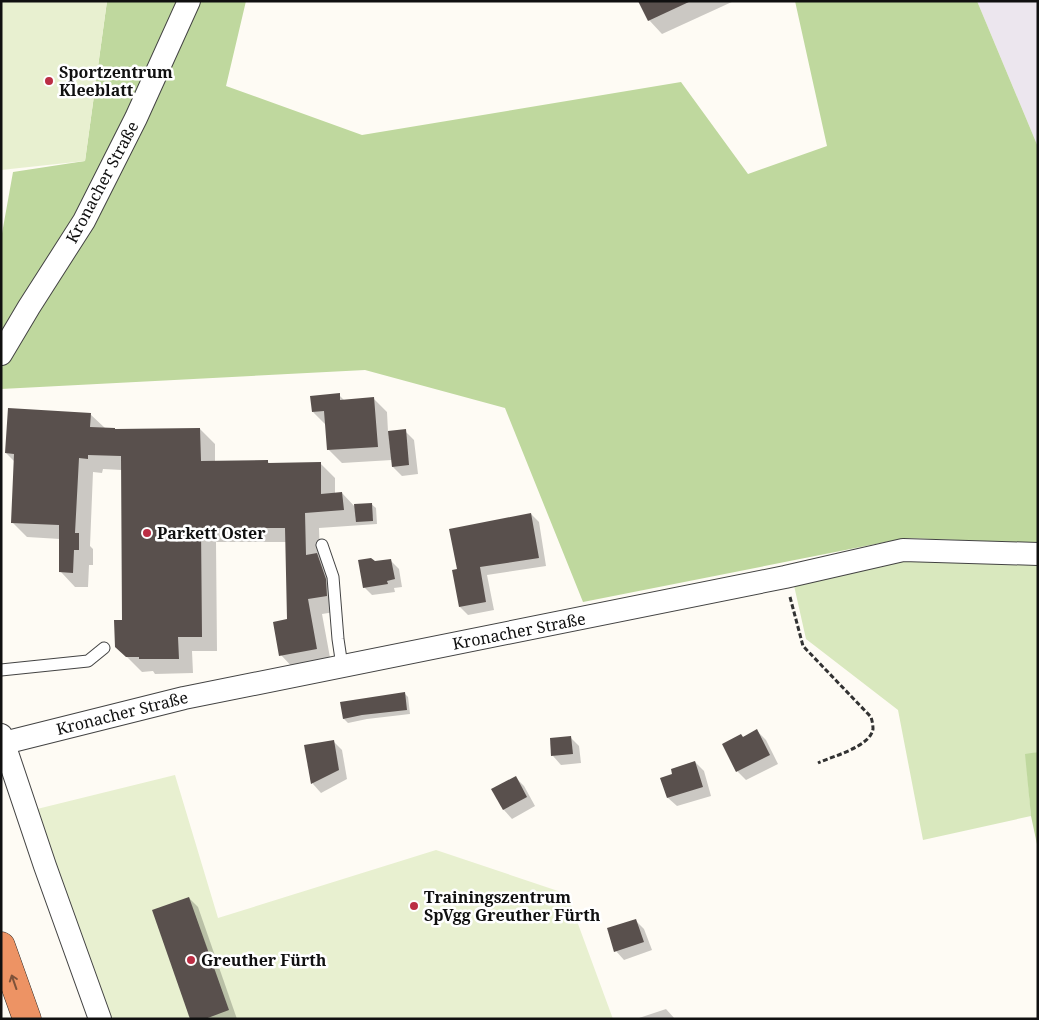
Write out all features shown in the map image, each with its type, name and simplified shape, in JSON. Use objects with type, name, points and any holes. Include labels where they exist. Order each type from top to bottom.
[{"type":"highway","points":[[1,946],[27,1019]]},
{"type":"street","name":"Kronacher Straße","points":[[1,354],[84,221],[136,118],[189,1]]},
{"type":"street","name":"Kronacher Straße","points":[[100,1019],[48,875],[2,739],[184,698],[785,577],[903,550],[1038,554]]},
{"type":"lane","points":[[322,546],[333,577],[342,666]]},
{"type":"lane","points":[[1,670],[88,661],[104,648]]},
{"type":"path","points":[[785,577],[803,646],[871,717],[873,728],[868,740],[861,745],[818,763]]},
{"type":"shaded area","points":[[977,1],[1038,1],[1038,147]]},
{"type":"green space","name":"Sportzentrum Kleeblatt","points":[[1,1],[107,1],[85,161],[1,170]]},
{"type":"green space","points":[[107,1],[246,1],[226,86],[362,135],[681,82],[748,174],[827,146],[795,1],[977,1],[1038,147],[1038,543],[906,538],[583,602],[505,408],[365,370],[1,389],[1,239],[13,172],[85,161]]},
{"type":"green space","points":[[904,559],[1038,564],[1038,752],[1026,755],[1031,816],[923,840],[898,710],[806,639],[793,581]]},
{"type":"green space","points":[[1038,752],[1038,849],[1031,816],[1025,754]]},
{"type":"green space","name":"Trainingszentrum SpVgg Greuther Fürth","points":[[175,775],[218,918],[436,850],[567,894],[613,1019],[110,1019],[37,809]]},
{"type":"building","points":[[638,1],[691,1],[648,21]]},
{"type":"building","points":[[340,393],[340,400],[374,397],[378,447],[327,450],[324,411],[312,412],[310,396]]},
{"type":"building","points":[[8,408],[91,413],[90,427],[115,429],[200,428],[201,461],[268,460],[268,463],[321,462],[321,494],[342,492],[344,510],[305,513],[306,555],[317,553],[326,579],[327,596],[308,599],[317,649],[279,656],[273,622],[287,619],[285,528],[201,528],[202,637],[178,637],[179,659],[139,659],[139,657],[126,657],[115,647],[114,620],[122,620],[121,456],[88,455],[88,459],[79,458],[75,533],[79,533],[79,550],[74,550],[73,573],[59,572],[59,525],[11,523],[14,454],[5,453]]},
{"type":"building","points":[[406,429],[409,465],[392,467],[388,431]]},
{"type":"building","points":[[372,503],[373,521],[356,522],[354,504]]},
{"type":"building","points":[[531,513],[539,558],[480,567],[486,602],[459,607],[452,570],[457,569],[449,529]]},
{"type":"building","points":[[371,558],[375,561],[391,559],[395,579],[387,581],[388,584],[363,588],[358,560]]},
{"type":"building","points":[[405,692],[407,710],[343,719],[340,702]]},
{"type":"building","points":[[757,729],[770,755],[736,772],[722,744],[741,734],[743,737]]},
{"type":"building","points":[[571,736],[573,754],[551,756],[550,738]]},
{"type":"building","points":[[334,740],[339,770],[311,784],[304,745]]},
{"type":"building","points":[[695,761],[703,787],[667,798],[660,778],[672,774],[671,769]]},
{"type":"building","points":[[516,776],[527,797],[503,810],[491,789]]},
{"type":"building","name":"Greuther Fürth","points":[[189,897],[229,1010],[205,1019],[190,1019],[152,910]]},
{"type":"building","points":[[636,919],[644,942],[614,952],[607,928]]},
{"type":"place","name":"Sportzentrum Kleeblatt","points":[[49,81]]},
{"type":"place","name":"Parkett Oster","points":[[147,533]]},
{"type":"place","name":"Trainingszentrum SpVgg Greuther Fürth","points":[[414,906]]},
{"type":"place","name":"Greuther Fürth","points":[[191,960]]}]
